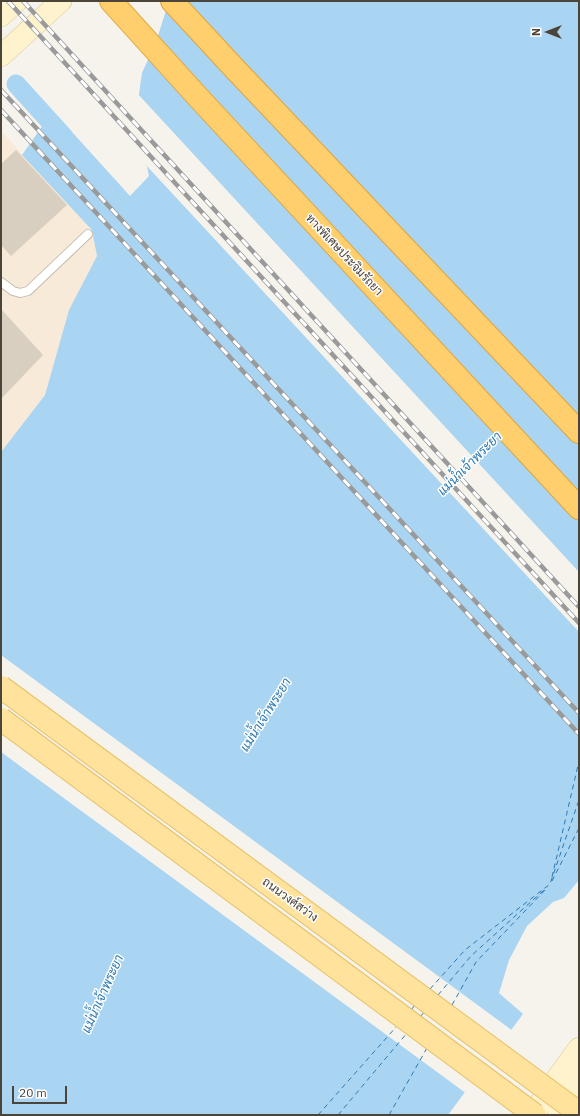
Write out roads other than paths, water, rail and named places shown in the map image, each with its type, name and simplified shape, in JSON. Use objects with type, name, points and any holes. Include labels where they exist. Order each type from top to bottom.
[{"type":"highway","name":"ทางพิเศษประจิมรัถยา","points":[[111,1],[196,96],[579,508]]},
{"type":"highway","points":[[172,1],[579,432]]},
{"type":"main road","points":[[1,16],[17,1]]},
{"type":"main road","points":[[1,56],[61,1]]},
{"type":"main road","name":"ถนนวงศ์สว่าง","points":[[1,687],[579,1113]]},
{"type":"main road","points":[[1,719],[534,1115],[547,1092],[579,1048]]},
{"type":"main road","points":[[558,1115],[578,1081]]},
{"type":"lane","points":[[1,282],[12,291],[20,293],[28,291],[88,234]]},
{"type":"water","name":"แม่น้ำเจ้าพระยา","points":[[169,1],[579,1],[579,880],[564,898],[553,902],[527,926],[509,960],[499,993],[523,1014],[448,1115],[1,1115],[1,452],[45,395],[69,310],[97,256],[92,230],[22,155],[53,111],[130,196],[149,176],[136,115],[142,73],[156,42]]},
{"type":"waterway","points":[[16,84],[64,137]]},
{"type":"railway","points":[[8,1],[579,623]]},
{"type":"railway","points":[[23,1],[579,607]]},
{"type":"railway","points":[[1,90],[579,713]]},
{"type":"railway","points":[[1,110],[579,734]]}]
